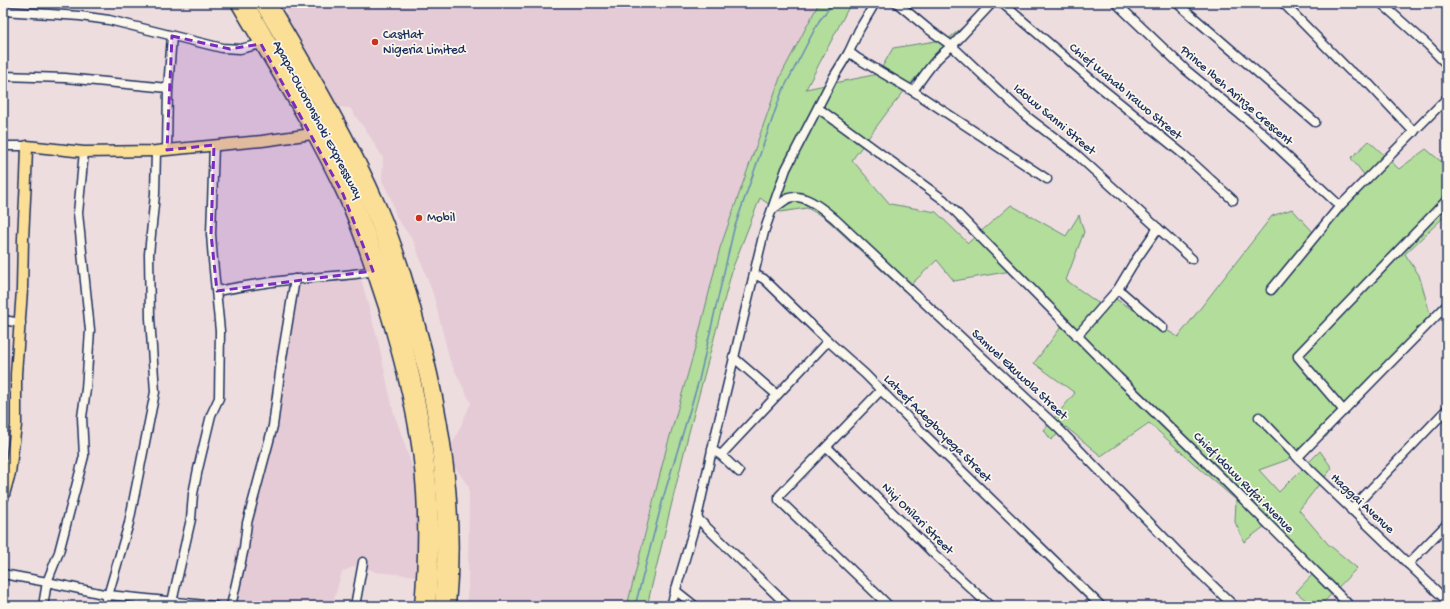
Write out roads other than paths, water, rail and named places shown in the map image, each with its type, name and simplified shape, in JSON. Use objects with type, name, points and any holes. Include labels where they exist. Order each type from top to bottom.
[{"type":"highway","name":"Apapa-Oworonshoki Expressway","points":[[247,3],[325,138],[351,191],[374,263],[398,316],[417,390],[424,430],[431,494],[432,556],[429,606]]},
{"type":"highway","name":"Apapa-Oworonshoki Expressway","points":[[261,3],[319,94],[362,188],[390,258],[431,384],[444,509],[444,556],[441,606]]},
{"type":"main road","name":"Apapa-Oworonshoki Expressway","points":[[236,3],[312,134],[343,194],[374,263],[394,339],[415,433],[423,516],[420,606]]},
{"type":"main road","name":"Apapa-Oworonshoki Expressway","points":[[271,3],[319,94]]},
{"type":"main road","points":[[3,495],[10,473],[14,449],[17,400],[16,374],[20,324],[27,146],[84,152],[156,151],[312,134]]},
{"type":"main road","name":"Apapa-Oworonshoki Expressway","points":[[431,384],[446,447],[452,498],[452,563],[450,606]]},
{"type":"street","points":[[671,606],[697,518],[764,232],[771,211],[786,169],[833,78],[849,52],[859,30],[875,3]]},
{"type":"street","name":"Idowu Sanni Street","points":[[897,3],[927,28],[952,46],[1026,116],[1076,154],[1192,259]]},
{"type":"street","points":[[913,91],[931,65],[952,46],[992,3]]},
{"type":"street","name":"Chief Wahab Irawo Street","points":[[1002,3],[1089,78],[1184,155],[1233,200]]},
{"type":"street","name":"Prince Ibeh Arinze Crescent","points":[[1116,3],[1186,70],[1259,130],[1340,206]]},
{"type":"street","points":[[1177,3],[1315,122]]},
{"type":"street","points":[[1283,3],[1350,70],[1369,84],[1414,132]]},
{"type":"street","points":[[1381,3],[1447,64]]},
{"type":"street","points":[[3,11],[80,16],[109,20],[230,49],[247,48],[260,44]]},
{"type":"street","points":[[167,150],[168,88],[172,36]]},
{"type":"street","points":[[849,52],[913,91],[1047,179]]},
{"type":"street","points":[[3,76],[72,79],[168,88]]},
{"type":"street","points":[[1272,290],[1340,206],[1447,98]]},
{"type":"street","name":"Chief Idowu Rufai Avenue","points":[[818,108],[944,200],[1077,336],[1350,606]]},
{"type":"street","points":[[167,603],[190,519],[198,469],[211,415],[219,398],[220,331],[211,234],[214,145]]},
{"type":"street","points":[[3,146],[27,146]]},
{"type":"street","points":[[105,606],[129,523],[155,392],[150,318],[149,254],[155,194],[156,151]]},
{"type":"street","points":[[43,606],[47,582],[59,552],[84,456],[82,417],[86,389],[90,330],[78,213],[84,152]]},
{"type":"street","name":"Samuel Ekuwola Street","points":[[771,211],[788,198],[796,197],[818,205],[835,219],[1058,428],[1179,553],[1234,606]]},
{"type":"street","points":[[1344,411],[1298,357],[1298,355],[1447,200]]},
{"type":"street","points":[[1077,336],[1118,289],[1158,228]]},
{"type":"street","points":[[217,291],[295,279],[355,274],[374,263]]},
{"type":"street","name":"Lateef Adegboyega Street","points":[[754,274],[764,279],[881,390],[1100,606]]},
{"type":"street","points":[[232,606],[244,548],[247,523],[273,426],[279,372],[295,279]]},
{"type":"street","points":[[1118,289],[1163,328]]},
{"type":"street","points":[[1299,460],[1299,456],[1447,305]]},
{"type":"street","points":[[3,320],[20,324]]},
{"type":"street","points":[[721,455],[828,341]]},
{"type":"street","points":[[734,357],[777,395]]},
{"type":"street","points":[[881,390],[779,496],[780,500],[889,606]]},
{"type":"street","points":[[1351,510],[1447,409]]},
{"type":"street","name":"Haggai Avenue","points":[[1259,417],[1299,460],[1447,601]]},
{"type":"street","name":"Niyi Onilari Street","points":[[827,447],[933,553],[990,606]]},
{"type":"street","points":[[712,450],[721,455],[739,472]]},
{"type":"street","points":[[697,518],[788,606]]},
{"type":"street","points":[[1408,564],[1447,524]]},
{"type":"street","points":[[355,606],[363,562]]},
{"type":"street","points":[[3,574],[108,595],[167,603],[215,606]]},
{"type":"street","points":[[675,590],[695,606]]},
{"type":"waterway","points":[[635,606],[664,495],[699,380],[734,229],[781,94],[819,21],[833,3]]},
{"type":"place","name":"Castlat Nigeria Limited","points":[[375,42]]},
{"type":"place","name":"Mobil","points":[[419,218]]}]
